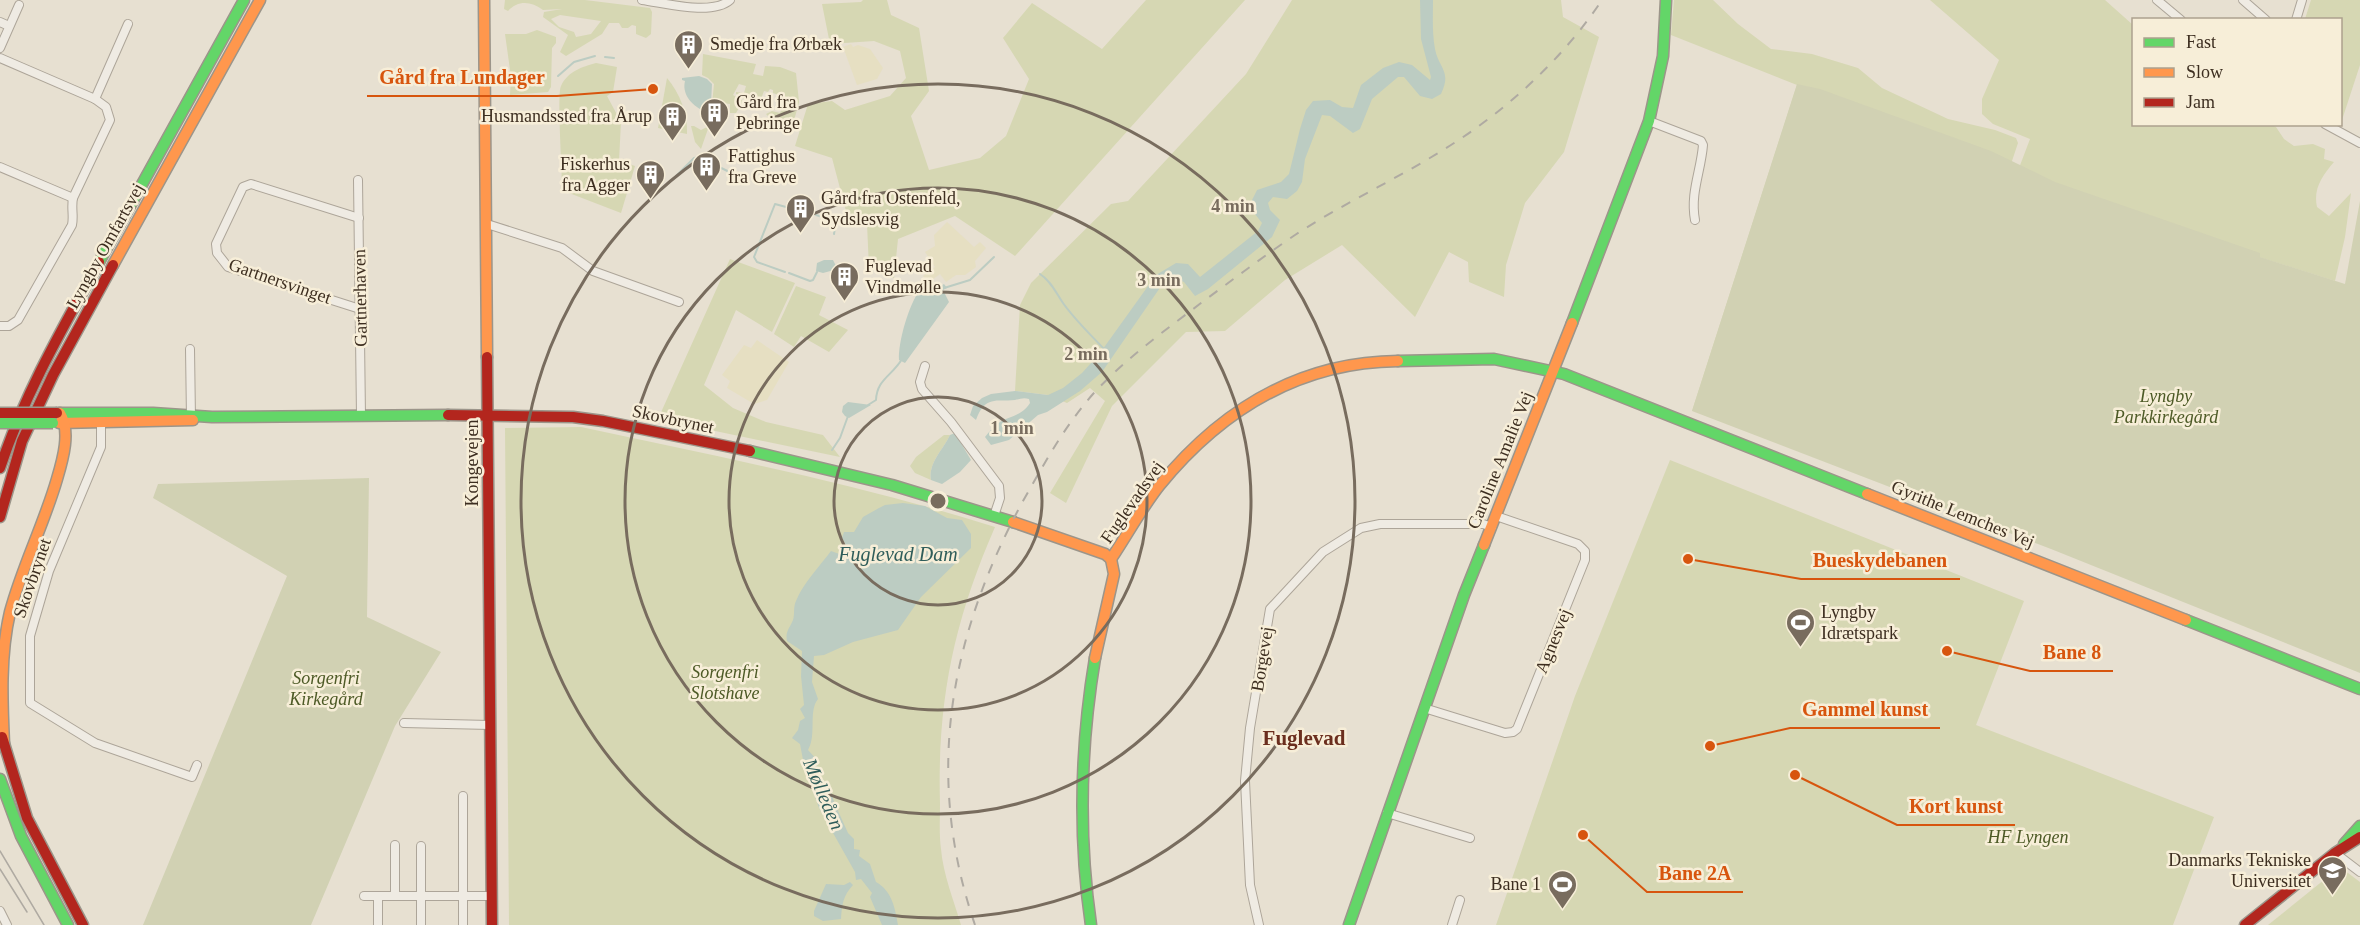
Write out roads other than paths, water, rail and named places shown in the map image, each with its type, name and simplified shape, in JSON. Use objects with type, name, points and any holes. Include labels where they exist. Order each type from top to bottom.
[{"type":"main road","name":"Lyngby Omfartsvej","points":[[0,468],[12,432],[40,369],[99,258],[244,0]]},
{"type":"main road","name":"Lyngby Omfartsvej","points":[[0,517],[22,441],[53,375],[260,0]]},
{"type":"main road","name":"Kongevejen","points":[[484,0],[492,925]]},
{"type":"main road","name":"Caroline Amalie Vej","points":[[1349,925],[1464,595],[1553,372],[1649,121],[1663,56],[1666,0]]},
{"type":"main road","name":"Fuglevadsvej","points":[[1091,925],[1085,885],[1081,798],[1084,738],[1092,677],[1103,615],[1114,574],[1111,559],[1158,488],[1191,450],[1233,414],[1287,383],[1320,373],[1377,361],[1494,359],[1553,372]]},
{"type":"main road","name":"Gyrithe Lemches Vej","points":[[1553,372],[1564,374],[1742,443],[2360,689]]},
{"type":"main road","name":"Skovbrynet","points":[[0,413],[59,418],[488,415],[573,417],[606,421],[863,477],[994,516],[1105,554],[1111,559]]},
{"type":"main road","name":"Skovbrynet","points":[[0,423],[59,418]]},
{"type":"main road","points":[[3,744],[1,676],[3,645],[18,585],[53,494],[59,470],[59,418]]},
{"type":"main road","points":[[0,723],[3,744],[27,818],[82,925]]},
{"type":"main road","points":[[0,779],[28,852],[68,925]]},
{"type":"main road","points":[[2336,852],[2360,826]]},
{"type":"main road","points":[[2245,925],[2336,852],[2360,837]]},
{"type":"street","points":[[642,0],[708,8],[720,7],[730,0]]},
{"type":"street","points":[[2157,0],[2179,18]]},
{"type":"street","points":[[2242,0],[2264,18]]},
{"type":"street","points":[[2297,18],[2302,0]]},
{"type":"street","points":[[0,48],[19,5]]},
{"type":"street","points":[[0,22],[9,26]]},
{"type":"street","points":[[95,99],[128,24]]},
{"type":"street","points":[[0,58],[95,99],[101,102],[110,113],[109,127],[73,198],[72,225],[18,320],[9,326],[0,326]]},
{"type":"street","points":[[1649,121],[1701,141],[1702,155],[1693,190],[1692,207],[1695,220]]},
{"type":"street","points":[[2329,126],[2360,143]]},
{"type":"street","points":[[0,167],[73,198]]},
{"type":"street","name":"Gartnerhaven","points":[[358,180],[361,416]]},
{"type":"street","name":"Gartnersvinget","points":[[359,218],[251,184],[243,187],[216,244],[217,253],[228,267],[360,309]]},
{"type":"street","points":[[487,224],[562,248],[593,271],[679,302]]},
{"type":"street","points":[[190,349],[191,417]]},
{"type":"street","points":[[925,366],[920,382],[922,389],[976,454],[999,486],[999,498],[994,516]]},
{"type":"street","name":"Skovbrynet","points":[[101,418],[101,447],[49,571],[30,636],[30,703],[95,743],[135,758],[192,777],[197,765]]},
{"type":"street","name":"Agnesvej","points":[[1424,708],[1505,733],[1514,732],[1585,560],[1585,551],[1578,544],[1496,516]]},
{"type":"street","name":"Borgevej","points":[[1258,925],[1250,885],[1245,781],[1250,728],[1270,609],[1323,552],[1360,528],[1380,524],[1483,524],[1492,527]]},
{"type":"street","points":[[404,723],[490,725]]},
{"type":"street","points":[[463,796],[464,925]]},
{"type":"street","points":[[1387,813],[1470,838]]},
{"type":"street","points":[[395,845],[395,896]]},
{"type":"street","points":[[421,846],[421,925]]},
{"type":"street","points":[[2336,852],[2360,872]]},
{"type":"street","points":[[378,896],[378,925]]},
{"type":"street","points":[[364,897],[491,896]]},
{"type":"street","points":[[1452,925],[1460,900]]},
{"type":"street","points":[[0,911],[7,925]]},
{"type":"water","points":[[1420,0],[1433,0],[1435,49],[1445,75],[1441,94],[1432,99],[1420,96],[1404,77],[1398,77],[1372,99],[1360,129],[1353,133],[1330,116],[1322,115],[1305,159],[1302,182],[1297,191],[1287,199],[1273,197],[1268,203],[1270,210],[1280,220],[1272,237],[1208,289],[1195,296],[1184,282],[1171,277],[1166,279],[1102,372],[1080,391],[1047,412],[1038,415],[1009,440],[991,445],[985,437],[992,429],[1000,422],[1016,415],[1030,403],[1029,399],[1025,398],[992,401],[983,407],[976,420],[970,415],[973,406],[982,398],[991,394],[1015,391],[1048,395],[1063,388],[1082,373],[1100,353],[1156,275],[1176,263],[1188,264],[1200,277],[1258,231],[1262,223],[1251,209],[1242,210],[1243,206],[1250,204],[1257,190],[1281,182],[1289,174],[1306,110],[1313,101],[1330,100],[1342,107],[1353,108],[1361,85],[1383,68],[1399,62],[1412,65],[1430,80],[1421,39]]},
{"type":"water","points":[[699,76],[712,84],[711,104],[706,109],[700,109],[690,101],[685,90],[685,81],[682,80],[682,78]]},
{"type":"water","points":[[833,260],[836,266],[834,270],[823,273],[816,271],[817,263]]},
{"type":"water","points":[[944,284],[947,288],[943,290],[949,302],[905,363],[899,360],[902,334],[916,296],[920,290],[933,291]]},
{"type":"water","points":[[848,402],[871,405],[849,418],[842,412],[843,406]]},
{"type":"water","points":[[955,433],[971,460],[960,472],[942,484],[931,480],[934,462],[950,435]]},
{"type":"water","name":"Fuglevad Dam","points":[[903,503],[925,506],[947,518],[962,520],[971,534],[971,548],[921,597],[898,630],[853,642],[824,655],[814,656],[812,682],[818,699],[813,710],[812,737],[808,750],[819,762],[815,769],[829,785],[848,833],[854,839],[854,849],[860,850],[859,856],[870,864],[876,882],[886,890],[892,900],[898,925],[882,925],[870,897],[872,893],[861,879],[856,880],[855,872],[819,808],[804,765],[800,744],[792,738],[798,730],[800,721],[805,718],[800,709],[804,705],[801,676],[802,651],[787,641],[787,635],[793,620],[795,603],[807,581],[831,551],[842,555],[847,552],[842,538],[844,532],[854,532],[863,517],[885,505]]},
{"type":"water","points":[[850,882],[853,885],[844,900],[841,919],[823,921],[814,916],[826,884],[844,885]]},
{"type":"waterway","points":[[558,76],[574,62],[595,56]]},
{"type":"waterway","points":[[605,57],[614,58]]},
{"type":"waterway","points":[[676,176],[694,158],[699,157],[707,162]]},
{"type":"waterway","points":[[713,164],[746,180]]},
{"type":"waterway","points":[[785,272],[757,262],[754,257],[775,204],[797,210]]},
{"type":"waterway","points":[[799,210],[813,214]]},
{"type":"waterway","points":[[816,215],[836,221],[834,234]]},
{"type":"waterway","points":[[944,288],[970,280],[994,257]]},
{"type":"waterway","points":[[789,273],[810,281],[817,272]]},
{"type":"waterway","points":[[1040,274],[1072,315],[1104,349]]},
{"type":"waterway","points":[[868,405],[876,400],[882,382],[902,359]]},
{"type":"waterway","points":[[832,450],[840,438],[848,416]]},
{"type":"tram line","points":[[0,851],[44,925]]},
{"type":"tram line","points":[[0,869],[27,912]]},
{"type":"railway","points":[[975,925],[959,870],[951,815],[948,761],[952,708],[962,656],[977,604],[998,552],[1023,501],[1064,433],[1093,394],[1119,368],[1205,300],[1295,235],[1443,150],[1510,102],[1569,43],[1602,0]]},
{"type":"place","name":"Smedje fra Ørbæk","points":[[689,70]]},
{"type":"place","name":"Gård fra Lundager","points":[[653,89]]},
{"type":"place","name":"Gård fra Pebringe","points":[[715,138]]},
{"type":"place","name":"Husmandssted fra Årup","points":[[673,142]]},
{"type":"place","name":"Fattighus fra Greve","points":[[707,192]]},
{"type":"place","name":"Fiskerhus fra Agger","points":[[651,200]]},
{"type":"place","name":"Gård fra Ostenfeld, Sydslesvig","points":[[800,234]]},
{"type":"place","name":"Fuglevad Vindmølle","points":[[844,302]]},
{"type":"place","name":"Bueskydebanen","points":[[1688,559]]},
{"type":"place","name":"Lyngby Idrætspark","points":[[1800,648]]},
{"type":"place","name":"Bane 8","points":[[1947,651]]},
{"type":"place","name":"Gammel kunst","points":[[1710,746]]},
{"type":"place","name":"Kort kunst","points":[[1795,775]]},
{"type":"place","name":"Bane 2A","points":[[1583,835]]},
{"type":"place","name":"Danmarks Tekniske Universitet","points":[[2332,896]]},
{"type":"place","name":"Bane 1","points":[[1562,910]]},
{"type":"district","name":"Fuglevad","points":[[1304,738]]},
{"type":"park label","name":"Lyngby Parkkirkegård","points":[[2166,406]]},
{"type":"park label","name":"Sorgenfri Slotshave","points":[[725,682]]},
{"type":"park label","name":"Sorgenfri Kirkegård","points":[[326,688]]},
{"type":"park label","name":"HF Lyngen","points":[[2028,837]]},
{"type":"water label","name":"Mølleåen","points":[[824,794]]}]
